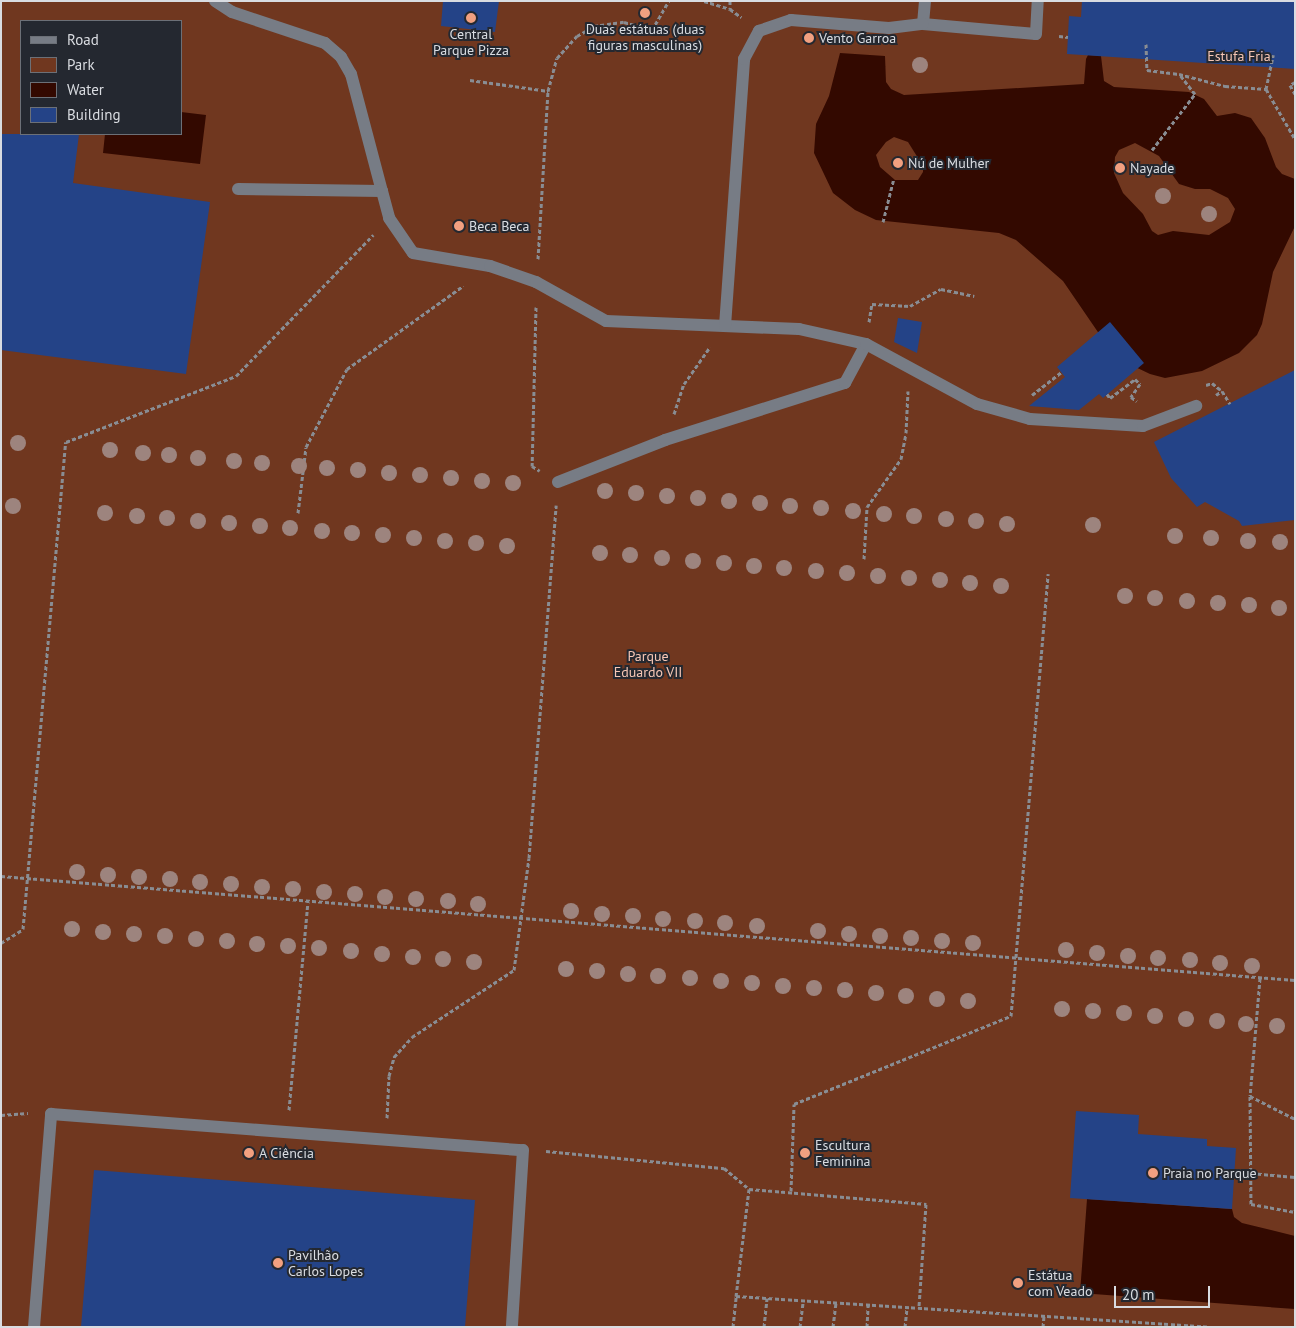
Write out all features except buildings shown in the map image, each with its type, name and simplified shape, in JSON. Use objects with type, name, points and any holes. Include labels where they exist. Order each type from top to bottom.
[{"type":"street","points":[[215,1],[232,12],[326,43],[342,57],[350,74],[389,218],[413,254],[490,266],[536,282],[606,322],[799,329],[866,344],[977,404],[1030,419],[1143,426],[1196,406]]},
{"type":"street","points":[[923,24],[926,1]]},
{"type":"street","points":[[725,326],[744,59],[759,31],[791,20],[889,28],[923,24],[1036,34],[1038,1]]},
{"type":"street","points":[[238,189],[382,191]]},
{"type":"street","points":[[558,482],[664,440],[845,383],[866,344]]},
{"type":"street","points":[[34,1327],[51,1114],[524,1150],[512,1327]]},
{"type":"path","points":[[386,1139],[388,1076],[394,1056],[412,1037],[514,970],[529,858],[558,482],[532,466],[536,282],[548,91],[558,58],[577,36],[594,26],[624,22],[652,30],[669,1]]},
{"type":"path","points":[[704,1],[730,9]]},
{"type":"path","points":[[1146,44],[1147,70],[1179,74],[1225,86],[1266,89]]},
{"type":"path","points":[[1272,55],[1266,89],[1295,139]]},
{"type":"path","points":[[1152,150],[1195,94],[1179,74]]},
{"type":"path","points":[[470,80],[548,91]]},
{"type":"path","points":[[1295,82],[1290,85],[1295,94]]},
{"type":"path","points":[[883,222],[894,178]]},
{"type":"path","points":[[1,943],[23,929],[66,442],[236,376],[389,218]]},
{"type":"path","points":[[298,513],[306,447],[346,369],[490,266]]},
{"type":"path","points":[[866,344],[872,304],[910,306],[941,289],[974,296]]},
{"type":"path","points":[[664,440],[684,384],[725,326]]},
{"type":"path","points":[[864,559],[867,507],[901,459],[906,433],[908,366]]},
{"type":"path","points":[[1010,414],[1061,372]]},
{"type":"path","points":[[1107,394],[1110,398],[1135,380],[1140,384],[1131,397],[1135,402],[1145,400]]},
{"type":"path","points":[[1204,385],[1212,383],[1222,391]]},
{"type":"path","points":[[791,1191],[794,1104],[1011,1016],[1018,958],[1048,574]]},
{"type":"path","points":[[1,876],[1295,980]]},
{"type":"path","points":[[286,1132],[308,901]]},
{"type":"path","points":[[1260,978],[1250,1096],[1251,1204],[1295,1212]]},
{"type":"path","points":[[1250,1096],[1295,1119]]},
{"type":"path","points":[[549,1152],[724,1168],[749,1189],[791,1191],[926,1204],[919,1308]]},
{"type":"path","points":[[1250,1173],[1295,1177]]},
{"type":"path","points":[[733,1327],[749,1189]]},
{"type":"path","points":[[736,1296],[1210,1327]]},
{"type":"path","points":[[764,1327],[767,1298]]},
{"type":"path","points":[[800,1327],[802,1301]]},
{"type":"path","points":[[833,1327],[836,1303]]},
{"type":"path","points":[[866,1327],[868,1305]]},
{"type":"path","points":[[905,1327],[907,1308]]},
{"type":"path","points":[[1043,1327],[1044,1316]]},
{"type":"green space","name":"Parque Eduardo VII","points":[[1,1],[1295,1],[1295,1327],[1,1327]]},
{"type":"water","points":[[840,53],[885,56],[886,82],[891,89],[904,95],[1084,84],[1088,55],[1101,56],[1104,81],[1114,87],[1189,92],[1204,99],[1217,116],[1235,113],[1251,118],[1265,138],[1276,167],[1282,174],[1295,179],[1295,226],[1273,272],[1262,324],[1257,335],[1239,353],[1202,371],[1165,378],[1150,374],[1127,363],[1102,338],[1063,281],[1016,240],[999,233],[876,220],[855,210],[833,193],[814,153],[816,124],[829,96]],"holes":[[[894,137],[908,142],[923,166],[923,172],[918,180],[895,180],[880,167],[876,155],[886,142]],[[1135,143],[1159,156],[1179,184],[1195,189],[1210,189],[1228,198],[1235,209],[1230,222],[1209,235],[1173,231],[1158,235],[1152,231],[1143,214],[1123,193],[1114,173],[1115,157],[1119,150]]]},
{"type":"water","points":[[182,112],[206,115],[200,164],[103,153],[105,135],[182,135]]},
{"type":"water","points":[[1087,1199],[1232,1209],[1234,1217],[1242,1223],[1295,1236],[1295,1309],[1080,1293]]},
{"type":"place","name":"Duas estátuas (duas figuras masculinas)","points":[[645,13]]},
{"type":"place","name":"Central Parque Pizza","points":[[471,18]]},
{"type":"place","name":"Vento Garroa","points":[[809,38]]},
{"type":"place","name":"Nú de Mulher","points":[[898,163]]},
{"type":"place","name":"Nayade","points":[[1120,168]]},
{"type":"place","name":"Beca Beca","points":[[459,226]]},
{"type":"place","name":"A Ciência","points":[[249,1153]]},
{"type":"place","name":"Escultura Feminina","points":[[805,1153]]},
{"type":"place","name":"Praia no Parque","points":[[1153,1173]]},
{"type":"place","name":"Pavilhão Carlos Lopes","points":[[278,1263]]},
{"type":"place","name":"Estátua com Veado","points":[[1018,1283]]},
{"type":"park label","name":"Estufa Fria","points":[[1239,56]]}]
